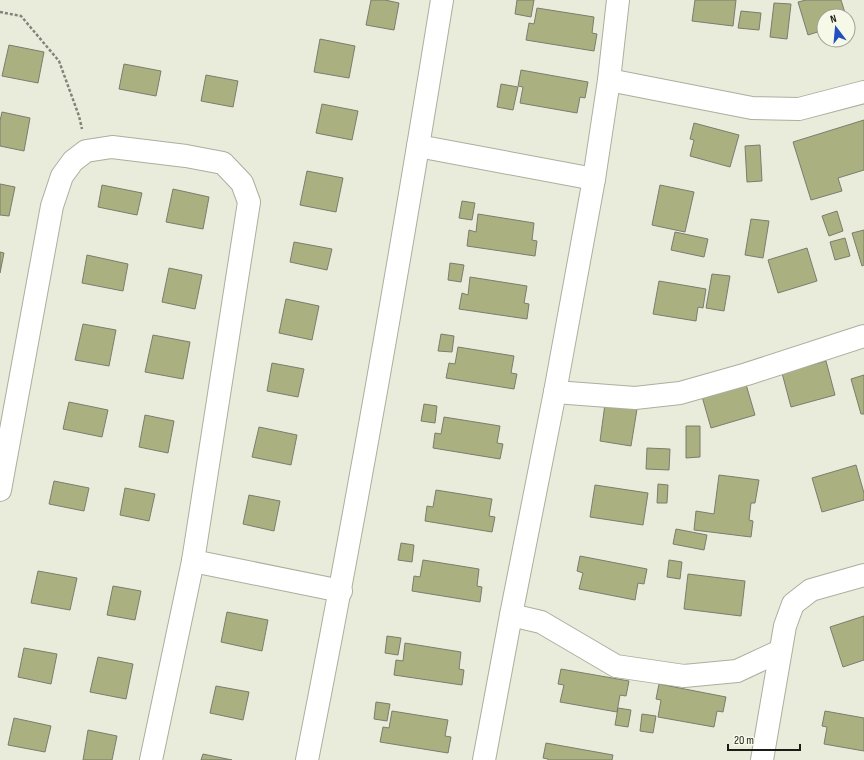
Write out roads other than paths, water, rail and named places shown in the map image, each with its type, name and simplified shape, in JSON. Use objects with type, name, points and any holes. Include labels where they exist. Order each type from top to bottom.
[{"type":"street","points":[[307,760],[341,591],[442,0]]},
{"type":"street","points":[[484,760],[555,392],[594,179],[609,80],[618,0]]},
{"type":"street","points":[[609,80],[752,108],[799,110],[864,92]]},
{"type":"street","points":[[418,146],[594,179]]},
{"type":"street","points":[[0,490],[52,206],[62,176],[72,161],[86,151],[112,147],[186,156],[223,163],[242,183],[249,202],[193,561],[151,760]]},
{"type":"street","points":[[555,392],[635,398],[680,393],[747,374],[864,336]]},
{"type":"street","points":[[193,561],[341,591]]},
{"type":"street","points":[[762,760],[785,626],[794,604],[811,590],[864,575]]},
{"type":"street","points":[[511,615],[541,622],[616,666],[684,676],[737,671],[780,651]]}]
